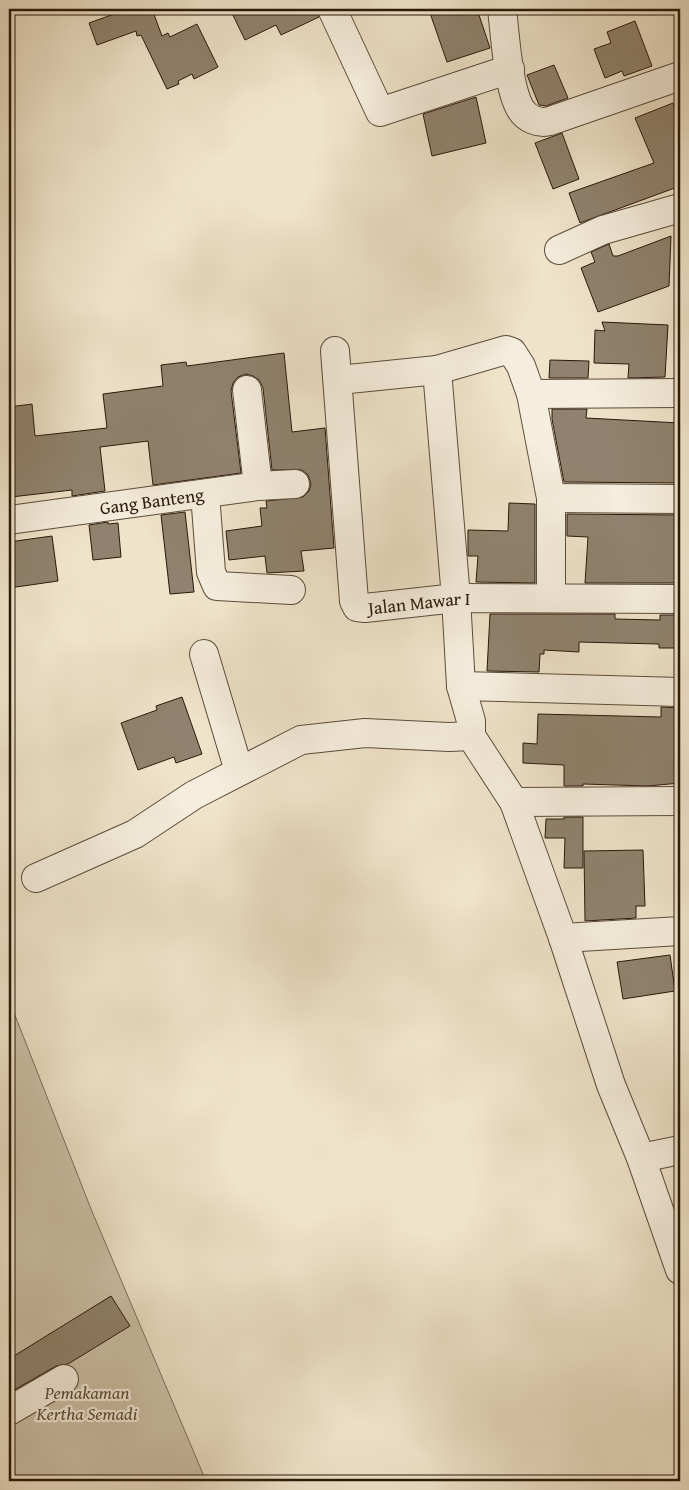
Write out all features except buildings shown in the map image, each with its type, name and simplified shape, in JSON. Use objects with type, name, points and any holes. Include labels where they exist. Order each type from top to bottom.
[{"type":"street","points":[[332,9],[380,112],[510,69]]},
{"type":"street","points":[[502,9],[510,69],[520,107],[525,114],[535,121],[545,122],[680,76]]},
{"type":"street","points":[[559,250],[603,230],[680,208]]},
{"type":"street","points":[[339,380],[437,370],[506,350],[512,352],[517,358],[531,394],[551,498],[551,598]]},
{"type":"street","name":"Jalan Mawar I","points":[[335,351],[339,380],[354,601],[356,607],[365,608],[456,598],[680,599]]},
{"type":"street","points":[[437,370],[456,598],[461,686],[471,721],[471,736],[514,802],[563,938],[611,1085],[641,1158],[680,1270]]},
{"type":"street","points":[[247,390],[258,486]]},
{"type":"street","points":[[531,394],[680,393]]},
{"type":"street","name":"Gang Banteng","points":[[9,520],[258,486],[295,484]]},
{"type":"street","points":[[205,494],[211,572],[217,586],[291,590]]},
{"type":"street","points":[[551,498],[680,499]]},
{"type":"street","points":[[204,654],[239,771]]},
{"type":"street","points":[[461,686],[680,692]]},
{"type":"street","points":[[36,878],[135,834],[194,795],[301,740],[365,733],[449,737],[471,736]]},
{"type":"street","points":[[514,802],[680,802]]},
{"type":"street","points":[[563,938],[680,931]]},
{"type":"street","points":[[641,1158],[680,1150]]},
{"type":"street","points":[[9,1410],[64,1379]]},
{"type":"green space","name":"Pemakaman Kertha Semadi","points":[[9,1000],[91,1209],[206,1481],[9,1481]]}]
